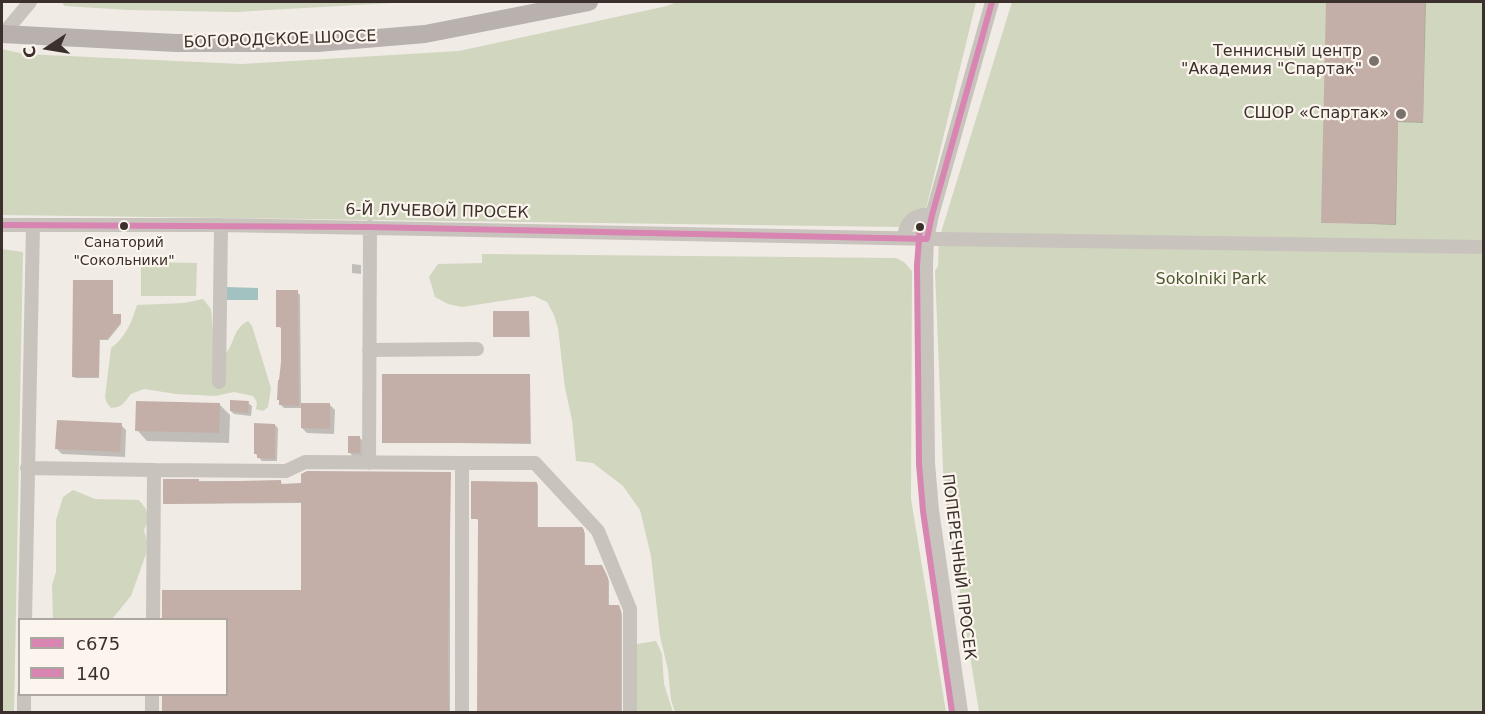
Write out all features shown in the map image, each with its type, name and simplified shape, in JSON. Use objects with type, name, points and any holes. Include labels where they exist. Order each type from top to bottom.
[{"type":"main road","name":"БОГОРОДСКОЕ ШОССЕ","points":[[2,32],[176,44],[317,43],[424,34],[589,2]]},
{"type":"street","points":[[2,32],[30,2]]},
{"type":"street","name":"ПОПЕРЕЧНЫЙ ПРОСЕК","points":[[961,712],[930,487],[927,239],[992,2]]},
{"type":"street","points":[[904,238],[904,228],[913,218],[925,214],[932,215]]},
{"type":"street","name":"6-Й ЛУЧЕВОЙ ПРОСЕК","points":[[2,225],[370,227],[927,239],[1484,247]]},
{"type":"street","points":[[219,382],[221,225]]},
{"type":"street","points":[[25,618],[33,226]]},
{"type":"street","points":[[369,463],[370,227]]},
{"type":"street","points":[[369,350],[477,349]]},
{"type":"street","points":[[27,468],[286,471],[306,462],[535,463],[598,531],[630,609],[630,712]]},
{"type":"street","points":[[462,463],[462,712]]},
{"type":"street","points":[[153,618],[154,470]]},
{"type":"street","points":[[24,696],[24,712]]},
{"type":"street","points":[[152,696],[152,712]]},
{"type":"green space","points":[[51,2],[409,2],[235,12],[128,10],[65,6],[62,3]]},
{"type":"green space","points":[[677,2],[976,2],[926,209],[900,227],[2,215],[2,49],[24,54],[242,64],[459,51]]},
{"type":"green space","name":"Sokolniki Park","points":[[1012,2],[1483,2],[1483,712],[979,712],[944,492],[935,271],[938,266],[939,239]]},
{"type":"green space","points":[[2,249],[23,252],[14,712],[2,712]]},
{"type":"green space","points":[[482,254],[896,258],[904,262],[912,271],[911,499],[946,712],[675,712],[660,636],[651,556],[640,510],[623,486],[593,463],[576,461],[558,328],[547,302],[534,296],[462,307],[448,304],[435,297],[429,277],[438,264],[482,263]]},
{"type":"green space","points":[[141,262],[197,263],[196,296],[141,296]]},
{"type":"green space","points":[[203,299],[211,309],[215,355],[221,357],[226,353],[242,325],[248,321],[252,326],[271,388],[268,407],[263,411],[256,409],[257,402],[253,396],[234,392],[215,396],[176,394],[144,389],[131,394],[118,407],[111,408],[105,397],[111,348],[127,329],[137,305],[184,303]]},
{"type":"green space","points":[[73,490],[95,499],[139,500],[146,509],[149,519],[144,530],[147,542],[146,554],[131,596],[113,618],[53,618],[52,585],[56,572],[56,520],[63,497]]},
{"type":"green space","points":[[656,641],[662,654],[664,684],[673,712],[634,712],[634,648],[637,644]]},
{"type":"water","points":[[226,287],[258,288],[258,300],[226,300]]},
{"type":"building","name":"Теннисный центр \"Академия \"Спартак\"","points":[[1326,2],[1425,2],[1423,122],[1398,121],[1395,224],[1321,223]]},
{"type":"building","points":[[73,280],[113,280],[113,314],[121,314],[121,322],[107,339],[99,339],[99,377],[72,377]]},
{"type":"building","points":[[276,290],[298,290],[299,406],[279,405],[279,400],[277,400],[281,362],[281,327],[276,327]]},
{"type":"building","points":[[493,311],[529,311],[529,337],[493,337]]},
{"type":"building","points":[[382,374],[530,374],[530,443],[382,443]]},
{"type":"building","points":[[230,400],[249,401],[248,413],[230,411]]},
{"type":"building","points":[[136,401],[220,403],[219,433],[135,431]]},
{"type":"building","points":[[301,403],[330,403],[330,429],[301,428]]},
{"type":"building","points":[[57,420],[122,423],[120,452],[55,449]]},
{"type":"building","points":[[254,423],[275,424],[275,459],[257,458],[257,454],[254,454]]},
{"type":"building","points":[[348,436],[360,436],[360,453],[348,453]]},
{"type":"building","points":[[307,471],[451,472],[449,712],[162,712],[162,696],[228,696],[228,618],[162,618],[162,590],[301,590],[301,502],[163,504],[163,479],[199,479],[199,482],[281,480],[281,484],[301,483],[301,474]]},
{"type":"building","points":[[471,481],[537,482],[537,527],[582,527],[584,530],[584,565],[602,565],[608,578],[608,605],[619,605],[621,611],[621,711],[477,712],[478,519],[471,519]]},
{"type":"transit line","name":"с675","points":[[2,225],[370,227],[927,239],[992,2]]},
{"type":"transit line","name":"140","points":[[920,227],[917,265],[919,464],[923,511],[952,712]]},
{"type":"place","name":"Теннисный центр \"Академия \"Спартак\"","points":[[1374,61]]},
{"type":"place","name":"СШОР «Спартак»","points":[[1401,114]]},
{"type":"place","name":"Санаторий \"Сокольники\"","points":[[124,226]]}]
